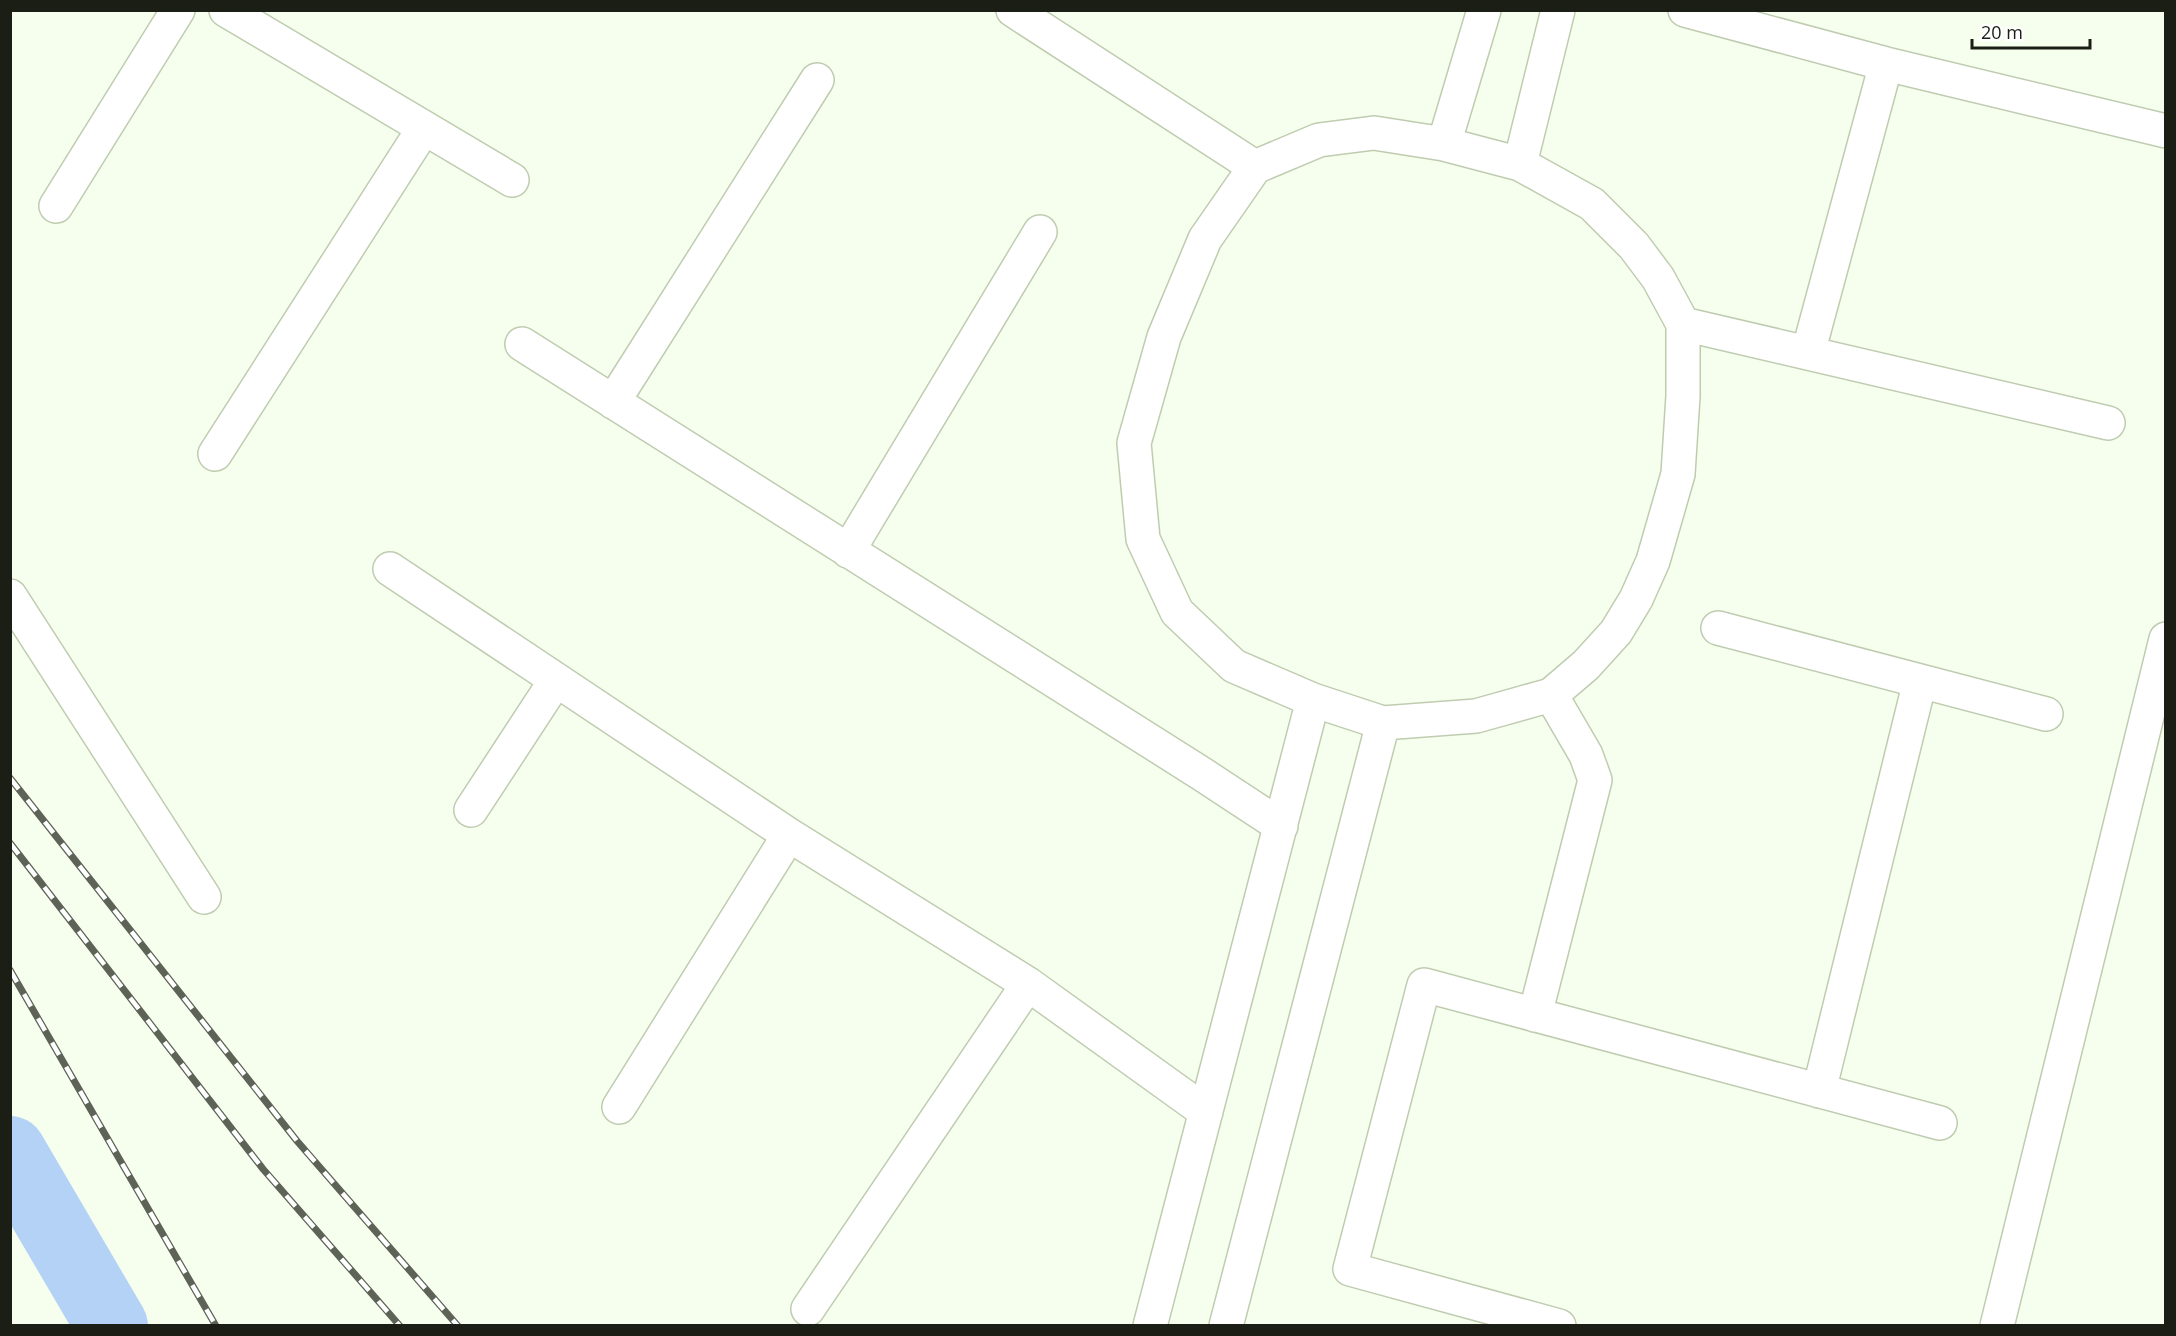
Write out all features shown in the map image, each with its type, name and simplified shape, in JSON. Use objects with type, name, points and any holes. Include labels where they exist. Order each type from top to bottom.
[{"type":"street","points":[[56,206],[178,10]]},
{"type":"street","points":[[226,10],[512,180]]},
{"type":"street","points":[[1013,10],[1255,167]]},
{"type":"street","points":[[1444,144],[1484,10]]},
{"type":"street","points":[[1520,164],[1558,10]]},
{"type":"street","points":[[1685,10],[1886,64],[2166,131]]},
{"type":"street","points":[[1808,353],[1886,64]]},
{"type":"street","points":[[613,402],[817,80]]},
{"type":"street","points":[[215,454],[424,128]]},
{"type":"street","points":[[1374,133],[1444,144],[1520,164],[1592,204],[1634,246],[1658,278],[1683,324],[1683,396],[1678,474],[1653,561],[1636,599],[1616,632],[1586,664],[1551,695],[1476,716],[1383,723],[1313,700],[1234,666],[1177,612],[1143,539],[1134,444],[1164,337],[1205,239],[1255,167],[1319,140],[1374,133]]},
{"type":"street","points":[[848,551],[1040,232]]},
{"type":"street","points":[[1683,324],[2108,423]]},
{"type":"street","points":[[522,344],[1281,826]]},
{"type":"street","points":[[390,569],[789,835],[1028,984],[1206,1112]]},
{"type":"street","points":[[10,597],[204,897]]},
{"type":"street","points":[[1718,628],[2046,714]]},
{"type":"street","points":[[1997,1326],[2166,639]]},
{"type":"street","points":[[471,810],[556,680]]},
{"type":"street","points":[[1819,1091],[1920,681]]},
{"type":"street","points":[[1535,1015],[1595,780],[1586,755],[1551,695]]},
{"type":"street","points":[[1150,1326],[1313,700]]},
{"type":"street","points":[[1226,1326],[1383,723]]},
{"type":"street","points":[[619,1107],[789,835]]},
{"type":"street","points":[[808,1309],[1028,984]]},
{"type":"street","points":[[1559,1326],[1350,1269],[1424,985],[1940,1123]]},
{"type":"waterway","points":[[10,1152],[112,1326]]},
{"type":"railway","points":[[10,778],[297,1141],[458,1326]]},
{"type":"railway","points":[[10,843],[263,1169],[400,1326]]},
{"type":"railway","points":[[10,970],[216,1326]]}]
